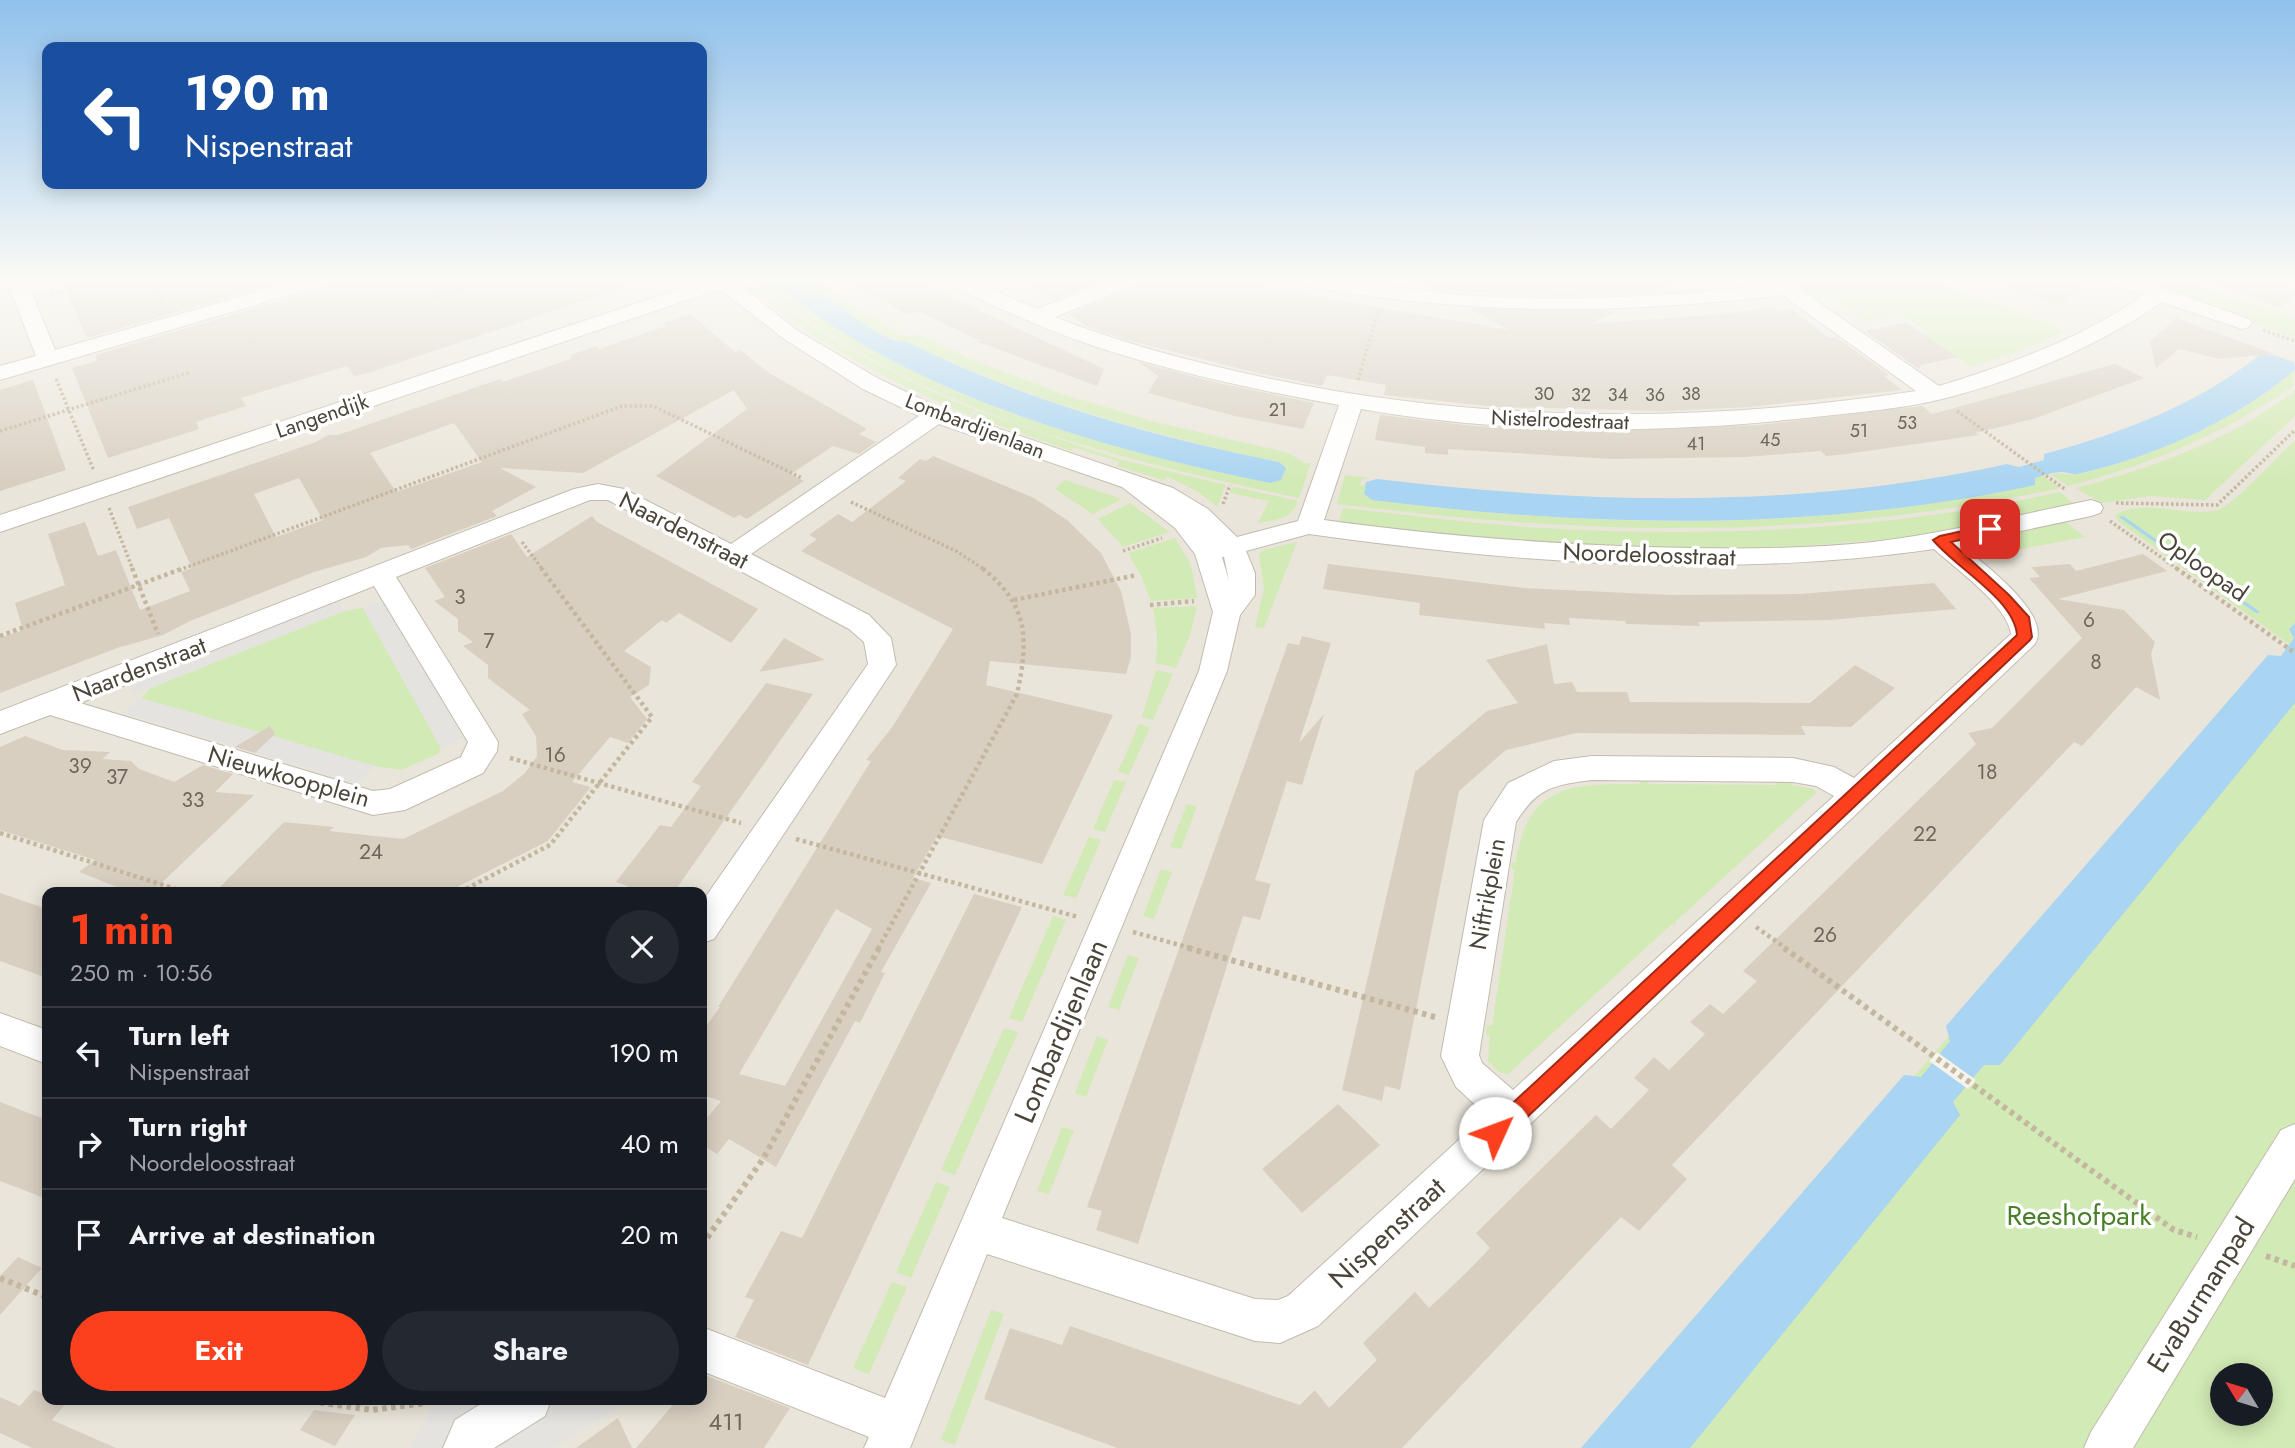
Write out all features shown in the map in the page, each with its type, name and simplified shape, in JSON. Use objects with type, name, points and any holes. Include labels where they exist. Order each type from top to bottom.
[{"type":"street","points":[[44,349],[48,359]]},
{"type":"street","points":[[0,373],[81,349]]},
{"type":"street","name":"Langendijk","points":[[0,524],[522,349]]},
{"type":"street","name":"Lombardijenlaan","points":[[813,349],[872,384],[936,415],[1166,492],[1190,506],[1219,550],[1242,571],[1242,595],[1223,605],[1213,671],[976,1230],[891,1442]]},
{"type":"street","name":"Nistelrodestraat","points":[[1125,349],[1182,365],[1352,401],[1501,420],[1612,423],[1750,418],[1935,394],[2037,361],[2066,349]]},
{"type":"street","points":[[1871,349],[1935,394]]},
{"type":"street","points":[[1309,526],[1352,401]]},
{"type":"street","points":[[734,554],[936,415]]},
{"type":"street","name":"Naardenstraat","points":[[0,723],[380,573],[497,523],[583,494],[598,491],[615,494],[734,554],[859,622],[877,638],[882,665],[707,922]]},
{"type":"street","name":"Noordeloosstraat","points":[[1219,550],[1309,526],[1433,543],[1580,553],[1738,558],[1871,550],[1940,540],[2091,508]]},
{"type":"street","name":"Nispenstraat","points":[[976,1230],[1255,1321],[1280,1322],[1303,1311],[2025,637],[2023,620],[2004,598],[1940,540]]},
{"type":"street","points":[[380,573],[483,742],[482,751]]},
{"type":"street","name":"Nieuwkoopplein","points":[[48,704],[373,803],[394,801],[472,765],[482,751]]},
{"type":"street","name":"Niftrikplein","points":[[1514,1115],[1469,1075],[1460,1056],[1500,820],[1519,791],[1554,773],[1618,768],[1793,770],[1823,775],[1856,794]]},
{"type":"street","points":[[0,1029],[42,1045]]},
{"type":"street","name":"EvaBurmanpad","points":[[2107,1448],[2295,1143]]},
{"type":"street","points":[[707,1351],[891,1442]]},
{"type":"street","points":[[466,1448],[471,1436],[521,1405]]},
{"type":"path","points":[[1352,401],[1368,349]]},
{"type":"path","points":[[0,431],[191,372]]},
{"type":"path","points":[[1935,394],[2058,483]]},
{"type":"path","points":[[0,636],[622,406],[653,406],[958,552],[1001,580],[1014,600],[1025,626],[1025,665],[1017,694],[763,1159],[707,1238]]},
{"type":"path","points":[[2091,508],[2122,502],[2217,505],[2295,430]]},
{"type":"path","name":"Oploopad","points":[[2091,508],[2295,653]]},
{"type":"path","points":[[470,887],[550,845],[652,717],[497,523]]},
{"type":"path","points":[[1014,600],[1137,575]]},
{"type":"path","points":[[1150,605],[1223,605]]},
{"type":"path","points":[[482,751],[1465,1026]]},
{"type":"path","points":[[0,833],[169,887]]},
{"type":"path","points":[[1733,910],[2174,1230],[2295,1266]]},
{"type":"path","points":[[0,1278],[42,1295]]},
{"type":"path","points":[[337,1405],[372,1410],[411,1405]]},
{"type":"shaded area","points":[[0,349],[2295,349],[2295,1448],[0,1448]]},
{"type":"shaded area","points":[[338,599],[344,611],[133,695],[128,681]]},
{"type":"shaded area","points":[[383,600],[463,738],[441,748],[363,608]]},
{"type":"shaded area","points":[[141,698],[375,766],[358,783],[122,713]]},
{"type":"shaded area","points":[[434,1405],[623,1405],[554,1448],[409,1448]]},
{"type":"green space","points":[[835,349],[851,349],[916,384],[975,410],[969,415],[900,384]]},
{"type":"green space","points":[[854,349],[871,349],[950,389],[1013,414],[1076,435],[1206,469],[1270,483],[1281,480],[1285,470],[1279,462],[1183,440],[1089,414],[998,381],[922,349],[949,349],[1063,394],[1155,422],[1289,453],[1304,463],[1311,463],[1299,498],[1187,473],[1131,459],[1021,425],[915,382]]},
{"type":"green space","points":[[1944,349],[2026,349],[2020,351],[1972,367]]},
{"type":"green space","points":[[2295,370],[2293,386],[2267,403],[2213,433],[2157,458],[2068,486],[2051,474],[2078,474],[2164,446],[2246,405]]},
{"type":"green space","points":[[2295,390],[2295,416],[2205,500],[2150,496],[2102,503],[2076,488],[2191,450],[2245,423]]},
{"type":"green space","points":[[978,411],[1119,459],[1226,485],[1217,507],[1200,493],[1167,477],[1163,480],[1117,466],[1119,462],[1075,448],[1071,451],[972,416]]},
{"type":"green space","name":"Reeshofpark","points":[[2295,440],[2295,623],[2290,629],[2294,637],[2290,643],[2295,639],[2295,1448],[1590,1448],[2290,645],[2119,522],[2115,515],[2140,508],[2193,512],[2218,510],[2245,490]]},
{"type":"green space","points":[[1345,475],[1368,478],[1361,480],[1360,486],[1367,484],[1364,494],[1372,500],[1538,516],[1621,520],[1705,521],[1871,511],[1953,500],[2035,484],[2035,478],[2043,476],[2060,488],[1877,518],[1699,528],[1610,527],[1521,522],[1337,504]]},
{"type":"green space","points":[[1065,480],[1122,499],[1093,514],[1055,489]]},
{"type":"green space","points":[[1233,487],[1298,501],[1287,516],[1258,523],[1269,501],[1230,493]]},
{"type":"green space","points":[[2060,492],[2077,507],[1905,538],[1775,548],[1671,550],[1490,541],[1339,522],[1343,508],[1543,528],[1738,531],[1867,523],[1996,505]]},
{"type":"green space","points":[[1130,503],[1169,532],[1123,547],[1098,519]]},
{"type":"green space","points":[[2066,522],[2085,537],[1980,557],[1964,541]]},
{"type":"green space","points":[[1175,538],[1191,565],[1197,598],[1151,601],[1128,553]]},
{"type":"green space","points":[[1297,542],[1264,628],[1255,627],[1264,589],[1259,554],[1264,550]]},
{"type":"green space","points":[[1197,606],[1190,635],[1176,668],[1156,663],[1157,635],[1153,608]]},
{"type":"green space","points":[[363,608],[441,748],[438,754],[401,770],[375,766],[141,698],[151,688],[344,611]]},
{"type":"green space","points":[[1156,670],[1173,674],[1153,720],[1142,717]]},
{"type":"green space","points":[[1139,724],[1150,727],[1129,775],[1118,772]]},
{"type":"green space","points":[[1114,780],[1126,782],[1105,832],[1093,829]]},
{"type":"green space","points":[[1640,781],[1647,781],[1649,784],[1776,785],[1775,782],[1790,782],[1792,785],[1814,789],[1816,793],[1675,922],[1676,926],[1672,924],[1508,1074],[1499,1072],[1488,1061],[1490,1036],[1486,1034],[1487,1025],[1492,1026],[1515,870],[1511,868],[1512,862],[1516,862],[1522,836],[1531,816],[1542,803],[1557,793],[1594,785],[1640,784]]},
{"type":"green space","points":[[1187,804],[1197,806],[1181,849],[1170,847]]},
{"type":"green space","points":[[1089,837],[1101,840],[1076,898],[1063,895]]},
{"type":"green space","points":[[1161,869],[1172,872],[1154,919],[1143,916]]},
{"type":"green space","points":[[1053,916],[1066,920],[1022,1022],[1009,1018]]},
{"type":"green space","points":[[1128,955],[1139,958],[1119,1010],[1108,1007]]},
{"type":"green space","points":[[1004,1028],[1018,1032],[955,1175],[941,1170]]},
{"type":"green space","points":[[1097,1036],[1108,1040],[1086,1097],[1075,1093]]},
{"type":"green space","points":[[1062,1127],[1074,1130],[1049,1194],[1037,1191]]},
{"type":"green space","points":[[936,1182],[950,1187],[911,1278],[896,1272]]},
{"type":"green space","points":[[892,1282],[907,1287],[869,1374],[853,1368]]},
{"type":"green space","points":[[991,1310],[1004,1314],[955,1445],[941,1440]]},
{"type":"water","points":[[872,349],[922,349],[1043,399],[1183,441],[1279,462],[1286,468],[1281,480],[1270,483],[1142,453],[1012,413],[949,388]]},
{"type":"water","points":[[2261,354],[2294,362],[2295,370],[2246,405],[2192,435],[2106,467],[2077,474],[2051,473],[2035,478],[2035,485],[1953,500],[1871,511],[1705,521],[1538,516],[1372,500],[1364,494],[1366,482],[1377,479],[1535,494],[1693,498],[1772,496],[1929,479],[2007,464],[2019,467],[2044,460],[2044,454],[2130,427],[2185,403]]},
{"type":"water","points":[[2123,516],[2260,612],[2256,613],[2119,517]]},
{"type":"water","points":[[2295,623],[2295,703],[2000,1065],[1984,1065],[1953,1102],[1960,1115],[1690,1448],[1581,1448],[1904,1075],[1921,1077],[1950,1041],[1946,1026],[2268,655],[2281,656],[2294,638],[2289,629]]},
{"type":"pier","points":[[1937,1052],[1976,1080],[1968,1089],[1929,1061]]},
{"type":"building","points":[[117,349],[441,349],[368,373],[354,376],[347,366],[241,398],[246,406],[196,422],[199,429],[108,458],[72,368],[97,361],[95,355]]},
{"type":"building","points":[[589,349],[740,350],[769,373],[867,429],[859,434],[876,442],[859,454],[833,446],[791,474],[804,481],[747,519],[739,515],[734,518],[656,476],[747,409],[734,390],[583,473],[500,468],[536,487],[492,511],[497,516],[411,549],[408,545],[381,548],[366,557],[314,572],[190,621],[163,635],[117,648],[0,693],[0,638],[23,630],[15,603],[65,585],[48,534],[85,522],[98,556],[116,550],[140,610],[190,591],[181,572],[192,568],[169,518],[137,529],[128,507],[316,442],[328,435],[338,435],[500,379],[503,382],[571,359],[571,355]],"holes":[[[454,423],[482,462],[396,492],[370,453]],[[299,478],[323,520],[276,537],[254,494]]]},
{"type":"building","points":[[996,349],[1060,349],[1104,369],[1097,386]]},
{"type":"building","points":[[1161,349],[1852,349],[1889,375],[1884,376],[1902,390],[1749,407],[1665,411],[1498,407],[1384,395],[1386,385],[1327,375],[1322,386]]},
{"type":"building","points":[[1890,349],[1945,349],[1958,357],[1921,365],[1919,369]]},
{"type":"building","points":[[2152,349],[2259,349],[2274,354],[2220,359],[2179,349],[2156,368]]},
{"type":"building","points":[[1138,362],[1214,382],[1314,403],[1303,429],[1235,416],[1148,393],[1158,376]]},
{"type":"building","points":[[2115,364],[2144,378],[2033,419],[1975,433],[1979,435],[1839,455],[1826,456],[1821,451],[1745,457],[1611,459],[1448,449],[1448,455],[1425,453],[1425,447],[1375,440],[1380,415],[1474,426],[1588,432],[1759,425],[1922,406],[1932,414]]},
{"type":"building","points":[[33,380],[66,470],[0,491],[0,390]]},
{"type":"building","points":[[933,456],[1034,498],[1067,520],[1101,553],[1121,591],[1131,634],[1131,657],[1126,674],[990,661],[986,685],[1113,715],[1042,864],[937,836],[913,878],[931,883],[881,972],[885,973],[860,1023],[855,1021],[776,1167],[729,1139],[717,1154],[707,1148],[707,1118],[721,1101],[707,1097],[707,1025],[871,761],[866,760],[893,726],[953,629],[801,551],[817,539],[809,535],[838,514],[852,522],[906,481],[898,478],[920,459],[926,461]],"holes":[[[836,909],[872,929],[785,1086],[739,1074]]]},
{"type":"building","points":[[592,516],[597,522],[758,609],[731,643],[679,613],[666,623],[662,620],[624,651],[651,667],[649,685],[630,697],[647,719],[628,743],[610,737],[572,782],[591,787],[548,841],[457,887],[220,887],[284,822],[334,827],[329,831],[403,839],[503,791],[525,773],[537,756],[536,736],[522,714],[530,710],[488,678],[488,665],[463,646],[473,642],[458,631],[458,619],[434,601],[445,597],[425,568],[511,534],[527,557]]},
{"type":"building","points":[[2143,554],[2167,571],[2058,599],[2124,610],[2155,642],[2151,654],[2160,700],[2136,687],[2082,746],[2074,742],[1672,1165],[1687,1179],[1639,1231],[1621,1217],[1402,1448],[1117,1448],[984,1399],[1010,1328],[1062,1345],[1070,1326],[1300,1405],[1315,1390],[1329,1408],[1377,1360],[1363,1343],[1415,1292],[1429,1308],[1469,1270],[1490,1248],[1476,1233],[1596,1115],[1611,1129],[1649,1090],[1634,1078],[1654,1057],[1669,1070],[1705,1034],[1690,1022],[1710,1004],[1723,1014],[1757,981],[1743,971],[1976,744],[1968,733],[1992,728],[2082,638],[2029,578],[2040,577],[2031,567],[2070,564],[2076,571]]},
{"type":"building","points":[[1328,564],[1524,588],[1670,595],[1800,594],[1934,583],[1956,609],[1829,620],[1698,622],[1700,626],[1626,624],[1625,621],[1569,618],[1570,625],[1544,623],[1545,629],[1419,615],[1420,603],[1323,589]]},
{"type":"building","points":[[1302,636],[1331,643],[1299,743],[1324,714],[1302,785],[1287,781],[1255,880],[1271,884],[1260,920],[1243,916],[1138,1244],[1096,1230],[1102,1211],[1087,1207],[1288,643],[1299,645]]},
{"type":"building","points":[[784,638],[825,660],[759,672]]},
{"type":"building","points":[[1547,644],[1554,684],[1572,682],[1577,692],[1627,692],[1630,702],[1810,703],[1855,665],[1895,688],[1851,727],[1801,726],[1806,735],[1576,733],[1506,750],[1459,791],[1400,1090],[1385,1086],[1382,1101],[1342,1090],[1415,772],[1487,711],[1518,703],[1486,660]]},
{"type":"building","points":[[766,683],[813,694],[678,887],[627,887],[616,882],[660,825],[671,827],[701,786],[692,782]]},
{"type":"building","points":[[270,726],[275,734],[255,753],[235,747]]},
{"type":"building","points":[[25,736],[63,750],[110,752],[102,759],[131,761],[139,769],[174,782],[203,765],[233,774],[215,792],[254,795],[157,887],[117,887],[79,872],[95,860],[0,830],[0,747]]},
{"type":"building","points":[[0,893],[42,907],[42,976],[0,961]]},
{"type":"building","points":[[974,894],[1022,907],[808,1365],[735,1337],[754,1300],[745,1297],[781,1231],[802,1238]]},
{"type":"building","points":[[0,1102],[42,1118],[42,1197],[0,1181]]},
{"type":"building","points":[[1338,1104],[1380,1145],[1302,1213],[1262,1169]]},
{"type":"building","points":[[18,1257],[42,1268],[0,1315],[0,1276]]},
{"type":"building","points":[[707,1376],[790,1408],[764,1448],[636,1448],[673,1405],[707,1405]]},
{"type":"building","points":[[34,1390],[42,1393],[42,1405],[64,1405],[52,1420],[116,1448],[32,1448],[0,1433],[0,1397],[20,1406]]},
{"type":"building","points":[[314,1410],[355,1415],[335,1446],[300,1430]]},
{"type":"building","points":[[618,1418],[632,1448],[576,1448]]},
{"type":"route","points":[[1495,1133],[2025,637],[2023,620],[2004,598],[1940,540],[1990,529]]}]
